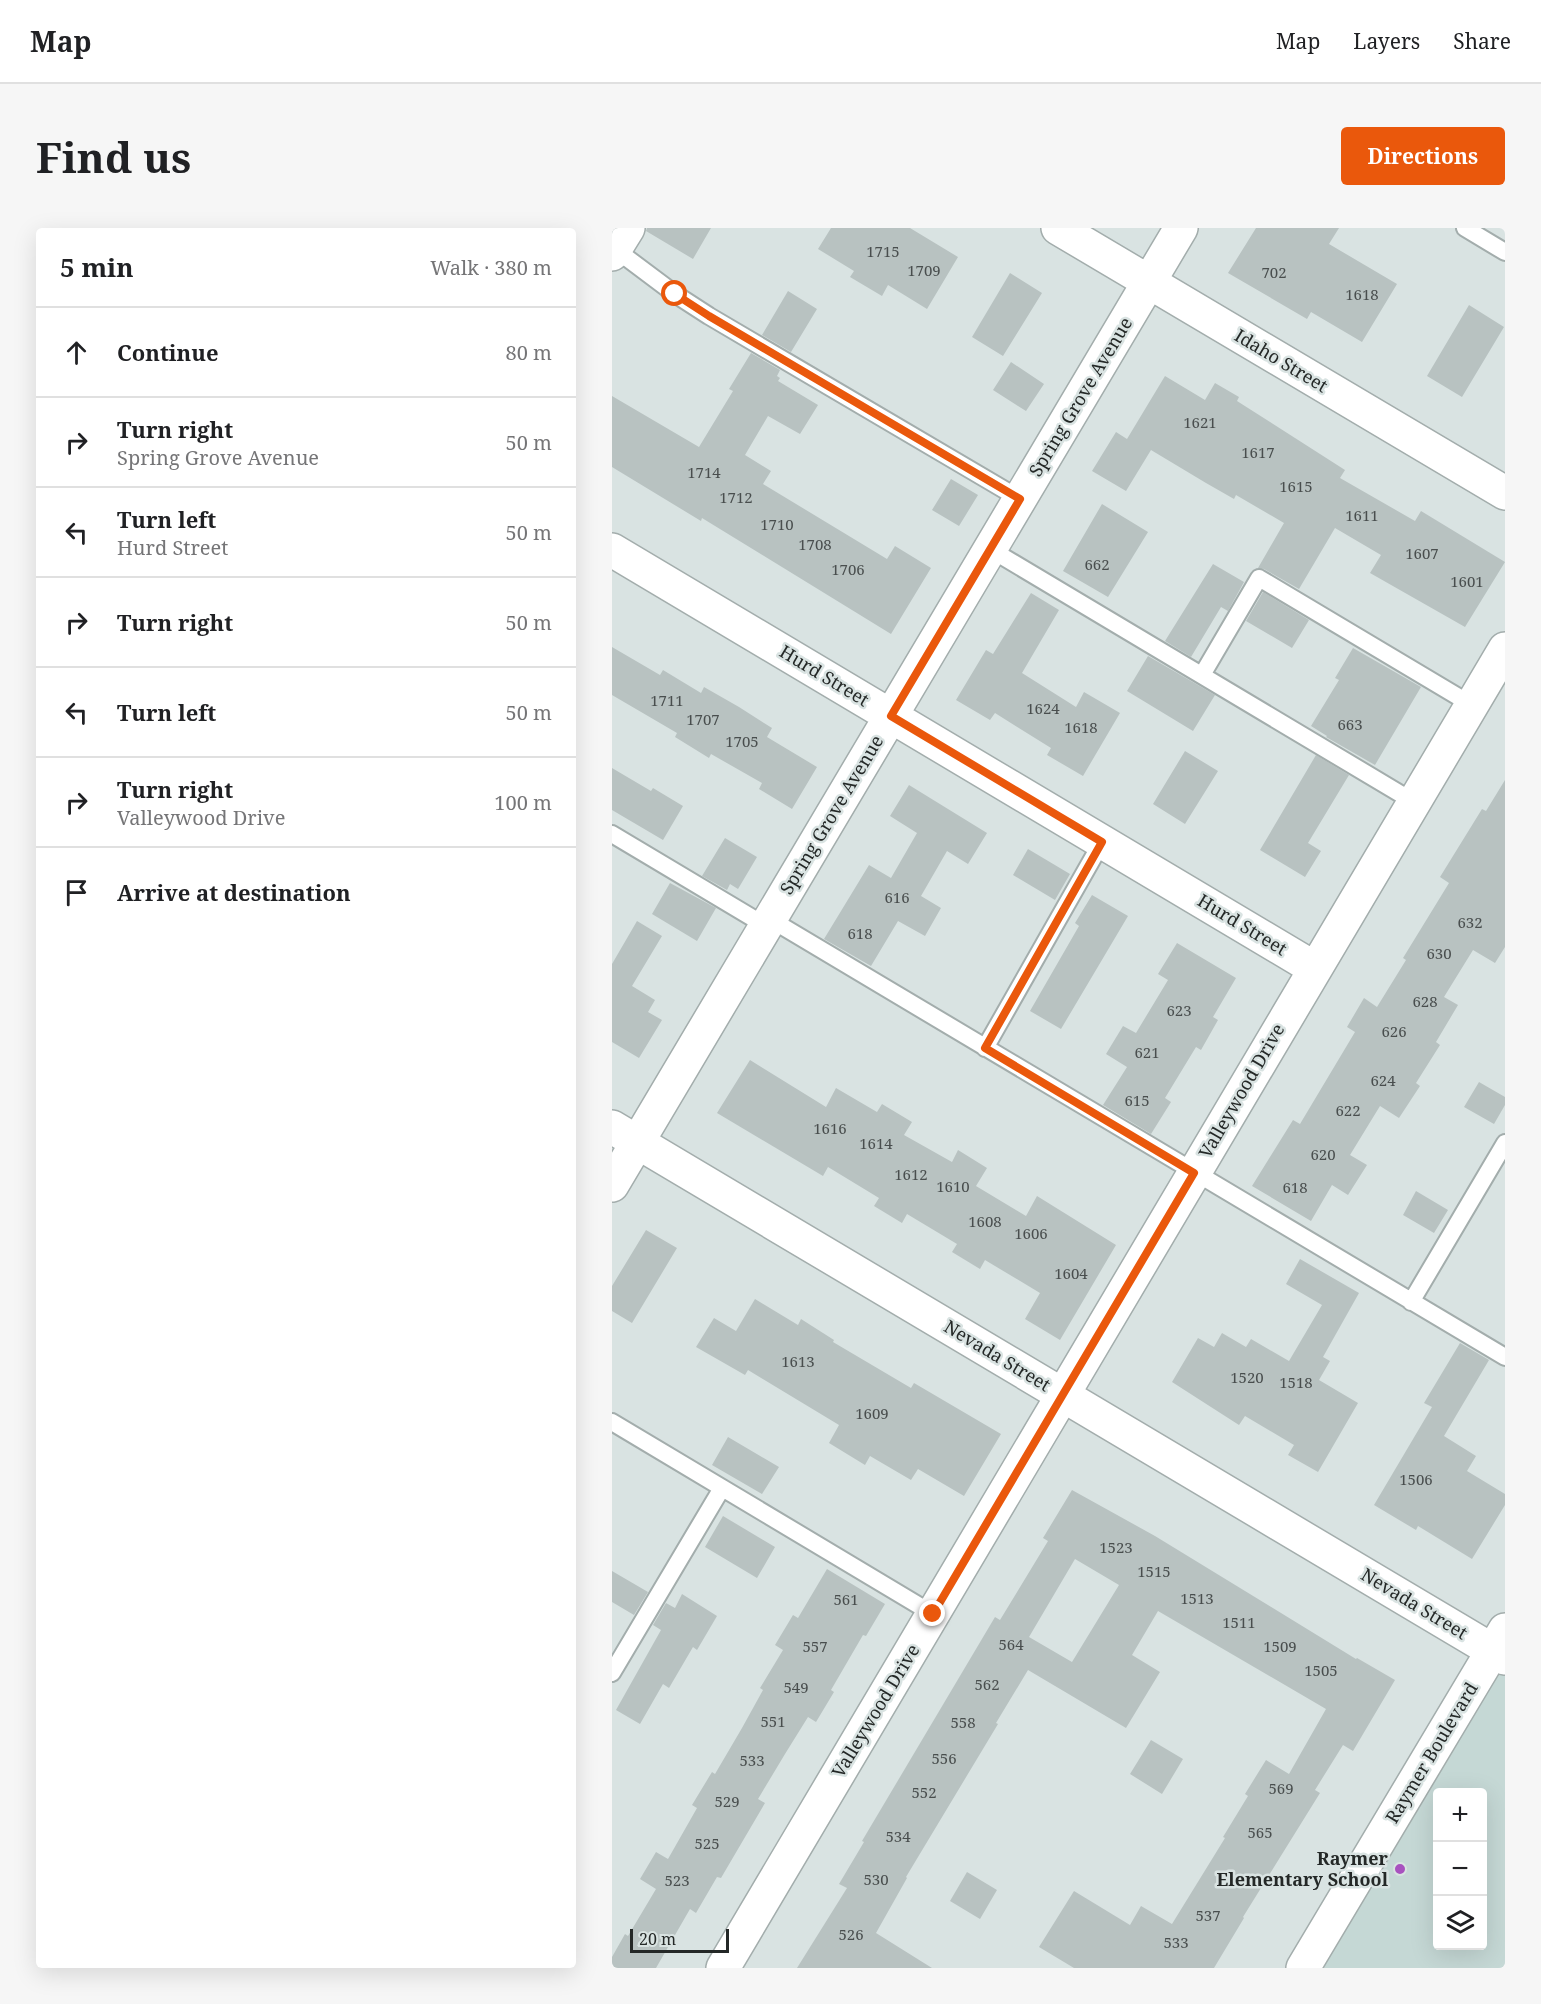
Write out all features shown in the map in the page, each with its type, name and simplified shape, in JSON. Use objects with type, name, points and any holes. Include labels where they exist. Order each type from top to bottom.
[{"type":"street","name":"Idaho Street","points":[[1058,228],[1505,494]]},
{"type":"street","name":"Spring Grove Avenue","points":[[612,1185],[625,1134],[768,922],[1181,228]]},
{"type":"street","name":"Hurd Street","points":[[612,550],[1314,968]]},
{"type":"street","name":"Valleywood Drive","points":[[723,1968],[1505,649]]},
{"type":"street","name":"Nevada Street","points":[[625,1134],[1063,1396],[1501,1646]]},
{"type":"street","name":"Raymer Boulevard","points":[[1303,1968],[1501,1646]]},
{"type":"lane","points":[[1468,229],[1505,252]]},
{"type":"lane","points":[[618,244],[675,294],[709,316],[1020,499]]},
{"type":"lane","points":[[990,549],[1414,802]]},
{"type":"lane","points":[[1202,675],[1259,578],[1472,705]]},
{"type":"lane","points":[[612,834],[985,1048],[1505,1357]]},
{"type":"lane","points":[[985,1048],[1102,842]]},
{"type":"lane","points":[[1412,1302],[1505,1143]]},
{"type":"lane","points":[[612,1422],[933,1614]]},
{"type":"lane","points":[[612,1673],[722,1488]]},
{"type":"shaded area","name":"Raymer Elementary School","points":[[1505,1658],[1505,1968],[1303,1968]]},
{"type":"building","points":[[647,228],[711,228],[693,259],[646,231]]},
{"type":"building","points":[[831,228],[910,228],[958,257],[927,309],[888,285],[882,296],[850,277],[854,271],[818,249]]},
{"type":"building","points":[[1256,228],[1339,228],[1329,244],[1397,284],[1362,342],[1311,312],[1307,319],[1228,273]]},
{"type":"building","points":[[1010,273],[1042,293],[1003,356],[972,337]]},
{"type":"building","points":[[788,291],[817,309],[791,352],[762,335]]},
{"type":"building","points":[[1469,305],[1504,327],[1462,397],[1427,376]]},
{"type":"building","points":[[751,353],[780,370],[777,376],[780,378],[778,381],[818,405],[800,434],[768,416],[745,455],[771,471],[763,484],[887,559],[895,546],[931,568],[891,634],[702,518],[701,521],[612,467],[612,396],[699,447],[733,391],[729,389]]},
{"type":"building","points":[[1011,362],[1044,384],[1026,411],[993,390]]},
{"type":"building","points":[[1165,376],[1205,400],[1215,383],[1239,397],[1237,401],[1345,470],[1340,478],[1415,521],[1421,511],[1505,562],[1465,627],[1370,573],[1381,555],[1335,528],[1299,589],[1264,569],[1258,568],[1284,523],[1236,495],[1234,499],[1151,450],[1126,491],[1092,471],[1116,432],[1127,439]]},
{"type":"building","points":[[951,479],[978,495],[959,526],[932,510]]},
{"type":"building","points":[[1102,504],[1148,532],[1108,597],[1063,571]]},
{"type":"building","points":[[1213,564],[1244,582],[1228,611],[1221,607],[1191,657],[1165,641]]},
{"type":"building","points":[[1263,592],[1309,620],[1292,648],[1246,621]]},
{"type":"building","points":[[1031,593],[1059,610],[1022,673],[1076,707],[1084,692],[1120,713],[1083,776],[1047,755],[1051,748],[995,713],[990,720],[956,700],[986,650],[993,654]]},
{"type":"building","points":[[612,647],[660,675],[663,670],[701,693],[704,687],[739,707],[772,728],[767,737],[817,767],[792,809],[759,789],[762,783],[711,754],[709,758],[675,737],[677,733],[612,695]]},
{"type":"building","points":[[1353,648],[1421,687],[1375,765],[1311,726],[1339,680],[1335,678]]},
{"type":"building","points":[[1148,656],[1215,695],[1193,731],[1127,691]]},
{"type":"building","points":[[1185,751],[1218,771],[1185,824],[1153,804]]},
{"type":"building","points":[[1316,755],[1349,775],[1308,843],[1321,851],[1305,877],[1260,850]]},
{"type":"building","points":[[612,768],[651,791],[653,788],[683,806],[663,840],[612,810]]},
{"type":"building","points":[[1505,780],[1505,947],[1495,963],[1473,950],[1444,997],[1458,1005],[1436,1042],[1440,1045],[1416,1083],[1420,1086],[1399,1118],[1380,1106],[1350,1155],[1367,1165],[1348,1195],[1332,1185],[1311,1221],[1252,1186],[1293,1120],[1300,1124],[1355,1032],[1347,1027],[1364,998],[1377,1007],[1406,960],[1403,958],[1449,883],[1440,877],[1482,809],[1486,811]]},
{"type":"building","points":[[909,785],[987,833],[968,864],[947,851],[921,896],[941,908],[925,936],[898,921],[871,966],[824,939],[869,865],[891,878],[917,833],[890,816]]},
{"type":"building","points":[[725,838],[757,857],[738,889],[730,884],[727,890],[702,876]]},
{"type":"building","points":[[1028,849],[1070,874],[1055,900],[1013,875]]},
{"type":"building","points":[[670,883],[716,908],[697,941],[652,914]]},
{"type":"building","points":[[1092,895],[1128,916],[1061,1029],[1030,1011],[1079,926],[1075,923]]},
{"type":"building","points":[[637,921],[662,936],[632,986],[655,1000],[648,1012],[662,1020],[639,1058],[612,1042],[612,964]]},
{"type":"building","points":[[1177,943],[1236,978],[1213,1017],[1218,1020],[1201,1050],[1196,1047],[1165,1098],[1171,1102],[1151,1134],[1103,1105],[1127,1067],[1106,1054],[1123,1026],[1136,1033],[1168,980],[1158,974]]},
{"type":"building","points":[[750,1060],[826,1107],[836,1088],[877,1112],[882,1104],[912,1122],[904,1135],[952,1162],[958,1150],[987,1168],[976,1186],[1026,1216],[1037,1196],[1116,1245],[1060,1340],[1025,1319],[1040,1293],[985,1260],[980,1269],[952,1252],[957,1244],[907,1214],[902,1223],[874,1206],[879,1198],[828,1167],[823,1176],[717,1113]]},
{"type":"building","points":[[1479,1082],[1505,1097],[1505,1105],[1494,1124],[1464,1107]]},
{"type":"building","points":[[1416,1191],[1448,1210],[1434,1233],[1403,1215]]},
{"type":"building","points":[[646,1230],[677,1248],[632,1323],[612,1311],[612,1286]]},
{"type":"building","points":[[1300,1259],[1359,1293],[1323,1357],[1330,1361],[1319,1380],[1358,1403],[1318,1472],[1288,1455],[1294,1445],[1245,1416],[1239,1425],[1172,1382],[1198,1338],[1214,1347],[1222,1333],[1246,1347],[1251,1339],[1289,1361],[1322,1305],[1286,1284]]},
{"type":"building","points":[[755,1299],[798,1325],[801,1319],[834,1340],[833,1342],[911,1388],[914,1383],[1001,1434],[964,1496],[918,1469],[911,1480],[870,1456],[865,1465],[829,1443],[839,1425],[748,1370],[745,1375],[696,1347],[714,1318],[736,1331]]},
{"type":"building","points":[[1460,1343],[1489,1360],[1444,1436],[1476,1456],[1467,1471],[1505,1494],[1505,1505],[1472,1559],[1418,1526],[1416,1530],[1374,1505],[1432,1407],[1424,1403]]},
{"type":"building","points":[[728,1437],[779,1467],[762,1494],[712,1465]]},
{"type":"building","points":[[1072,1490],[1155,1536],[1356,1659],[1395,1680],[1353,1751],[1343,1745],[1315,1790],[1320,1793],[1214,1968],[1074,1968],[1039,1947],[1074,1891],[1130,1925],[1141,1906],[1172,1924],[1225,1838],[1223,1837],[1248,1796],[1245,1794],[1266,1760],[1289,1774],[1326,1709],[1158,1611],[1132,1655],[1160,1672],[1126,1728],[1028,1670],[906,1877],[876,1933],[932,1968],[797,1968],[847,1888],[839,1884],[864,1842],[862,1841],[995,1617],[1000,1620],[1048,1541],[1043,1538]],"holes":[[[1075,1559],[1119,1585],[1072,1662],[1029,1637]]]},
{"type":"building","points":[[723,1516],[775,1547],[757,1578],[705,1547]]},
{"type":"building","points":[[827,1569],[885,1604],[866,1636],[863,1635],[831,1690],[834,1692],[816,1722],[808,1717],[758,1799],[765,1803],[721,1878],[717,1877],[696,1913],[690,1909],[656,1968],[612,1968],[612,1957],[625,1934],[628,1936],[656,1889],[640,1879],[656,1852],[668,1859],[697,1808],[692,1805],[712,1772],[715,1774],[763,1690],[760,1688],[783,1650],[775,1645],[793,1615],[798,1618]]},
{"type":"building","points":[[612,1571],[648,1592],[634,1615],[612,1602]]},
{"type":"building","points":[[682,1594],[717,1616],[697,1650],[693,1647],[669,1688],[663,1684],[640,1724],[616,1710],[661,1630],[653,1625],[666,1603],[675,1608]]},
{"type":"building","points":[[1151,1740],[1183,1759],[1162,1794],[1130,1774]]},
{"type":"building","points":[[967,1872],[997,1890],[980,1919],[950,1901]]},
{"type":"place","name":"Raymer Elementary School","points":[[1400,1869]]},
{"type":"route","points":[[675,294],[1020,499],[891,716],[1102,842],[985,1048],[1194,1173],[933,1614]]}]
